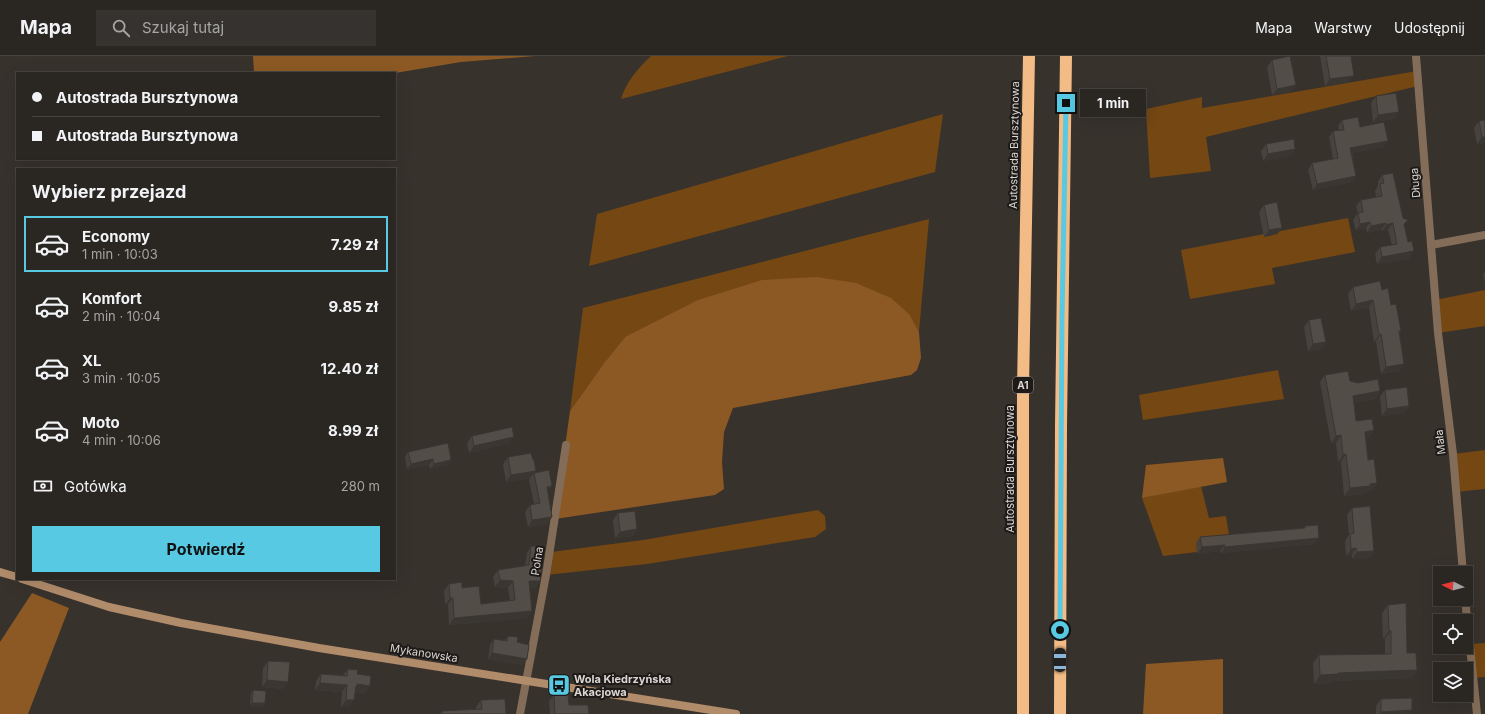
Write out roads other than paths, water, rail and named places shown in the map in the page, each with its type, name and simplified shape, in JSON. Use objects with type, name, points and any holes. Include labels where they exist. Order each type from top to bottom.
[{"type":"highway","name":"Autostrada Bursztynowa","points":[[1023,714],[1023,388],[1029,56]]},
{"type":"highway","points":[[1060,714],[1062,318],[1066,56]]},
{"type":"main road","points":[[0,572],[16,577]]},
{"type":"main road","name":"Mykanowska","points":[[25,580],[109,607],[181,623],[311,647],[736,714]]},
{"type":"street","name":"Długa","points":[[1416,56],[1436,308]]},
{"type":"street","points":[[1430,245],[1485,235]]},
{"type":"street","name":"Mała","points":[[1436,308],[1453,454],[1462,566]]},
{"type":"street","name":"Polna","points":[[520,714],[546,575],[566,445]]},
{"type":"street","points":[[1466,606],[1477,714]]},
{"type":"place","name":"Wola Kiedrzyńska Akacjowa","points":[[559,685]]}]
